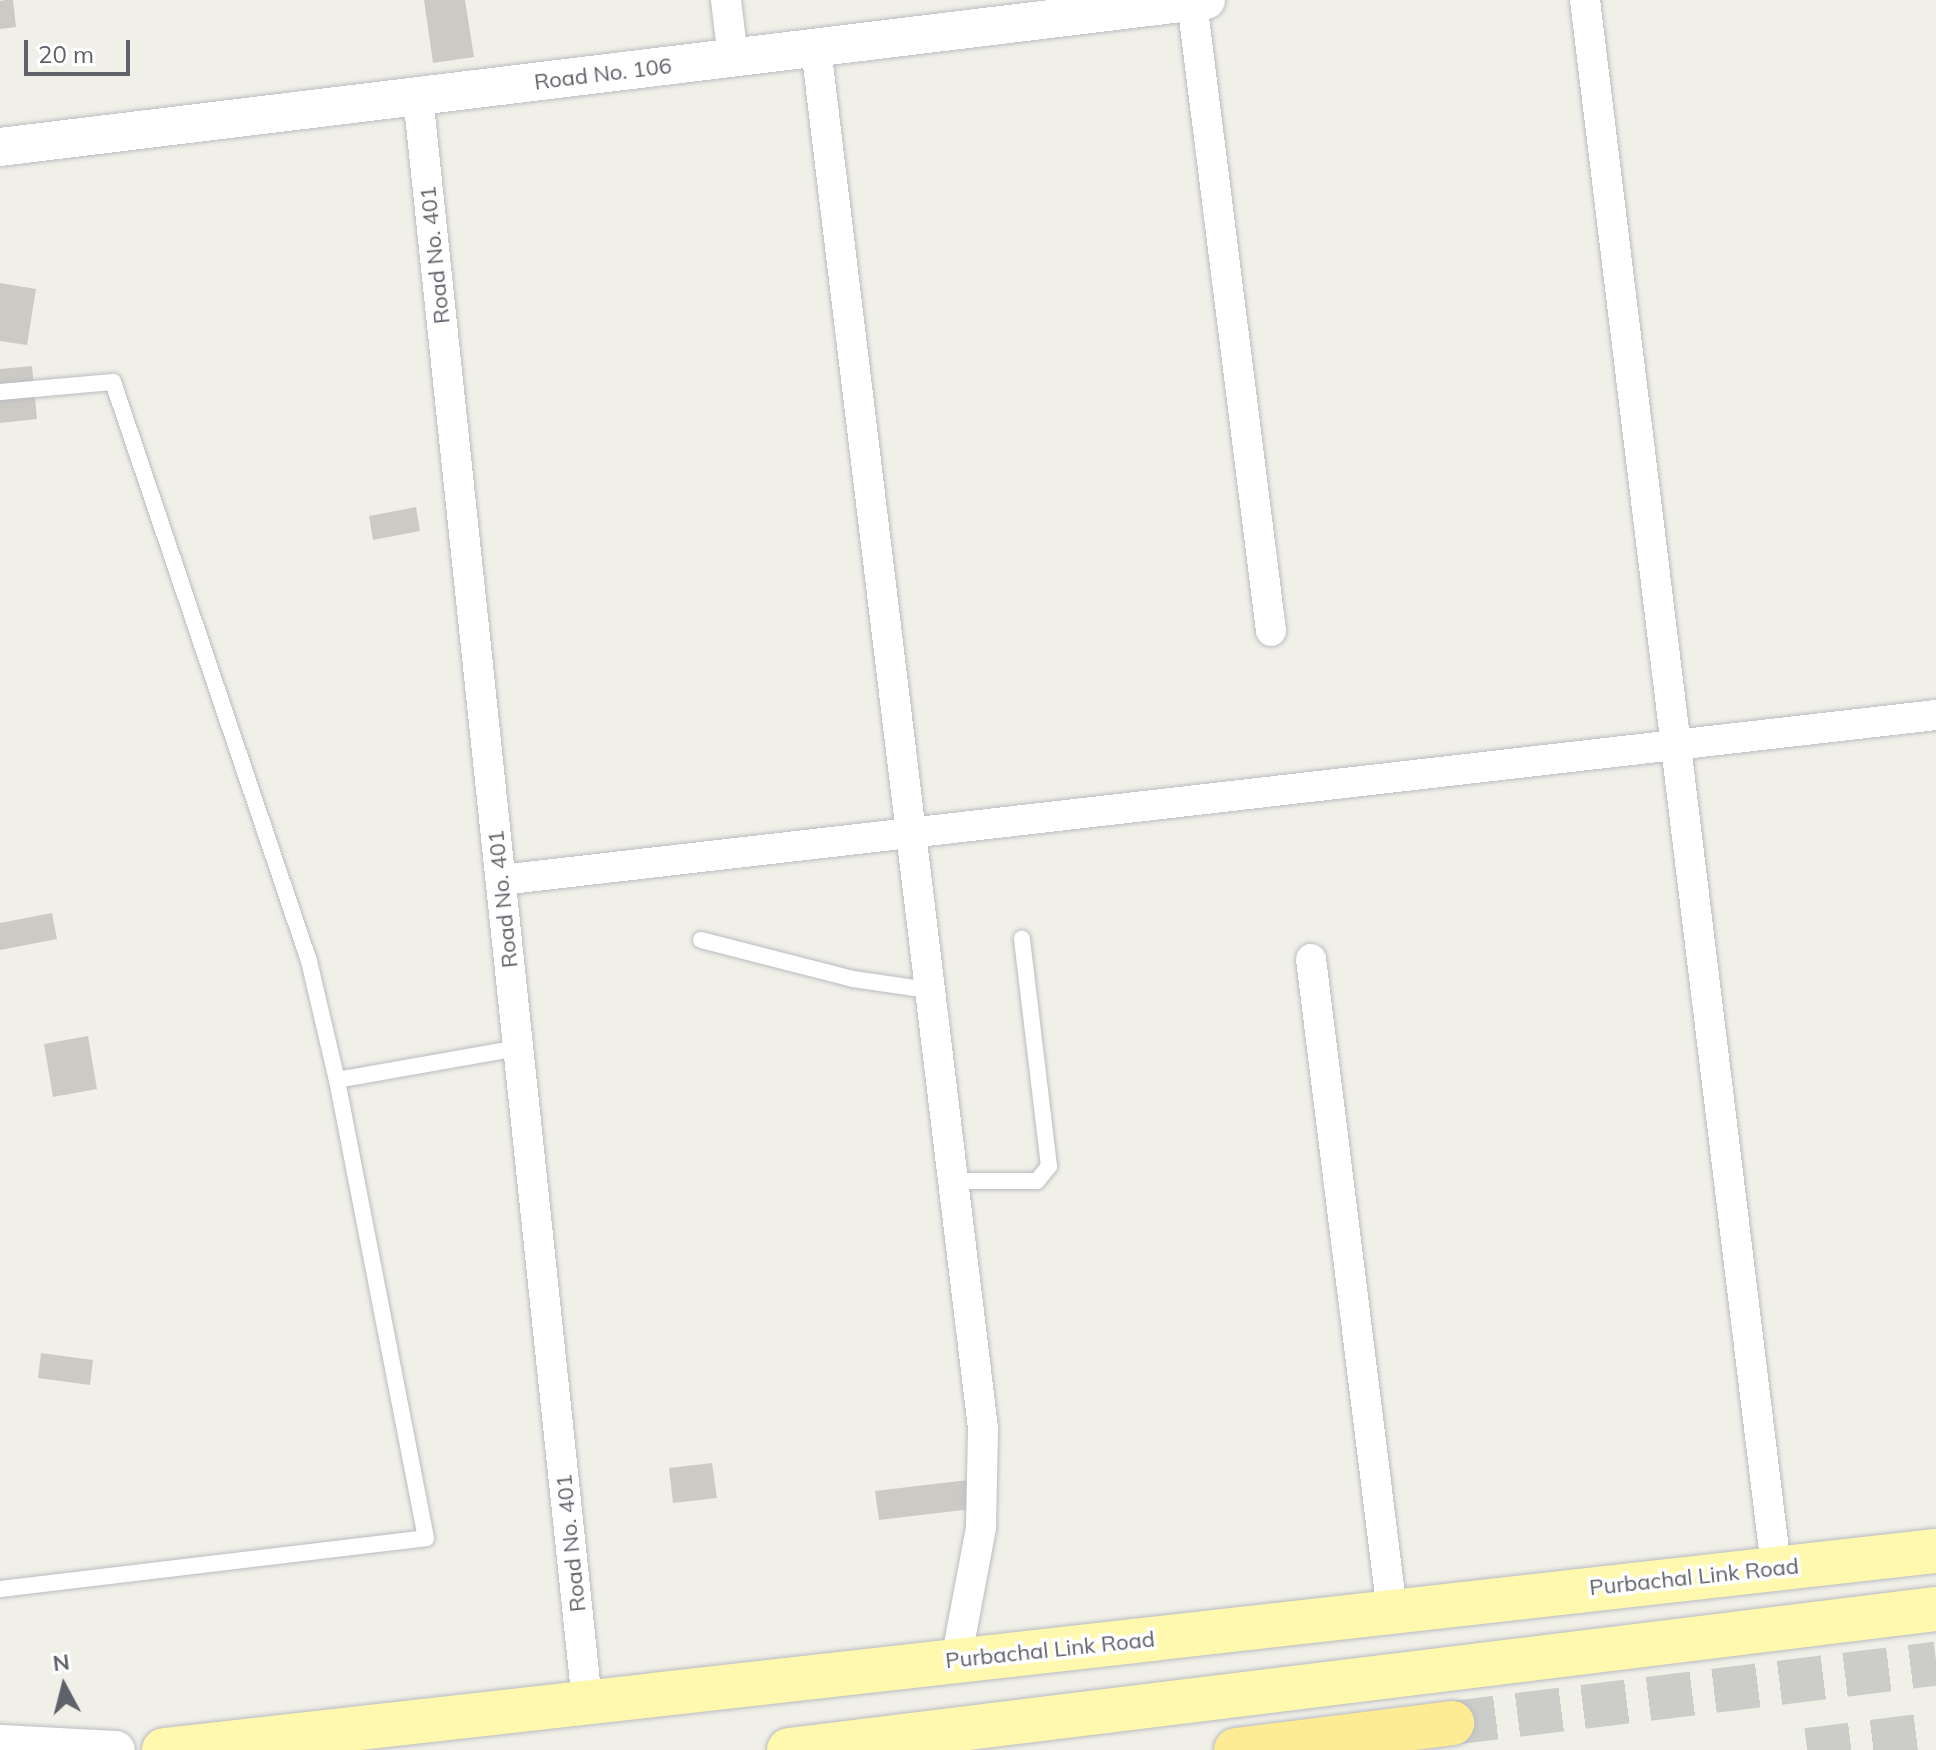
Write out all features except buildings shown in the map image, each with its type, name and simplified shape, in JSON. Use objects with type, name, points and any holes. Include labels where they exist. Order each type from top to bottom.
[{"type":"highway","points":[[1236,1750],[1452,1723]]},
{"type":"main road","name":"Purbachal Link Road","points":[[164,1750],[1936,1551]]},
{"type":"main road","points":[[789,1750],[1936,1609]]},
{"type":"street","points":[[726,0],[733,58]]},
{"type":"street","points":[[1585,0],[1776,1567]]},
{"type":"street","points":[[1199,1],[1271,631]]},
{"type":"street","name":"Road No. 106","points":[[0,147],[1199,1]]},
{"type":"street","points":[[816,48],[983,1429],[981,1528],[956,1660]]},
{"type":"street","name":"Road No. 401","points":[[418,96],[587,1702]]},
{"type":"street","points":[[501,880],[1936,715]]},
{"type":"street","points":[[1311,959],[1392,1611]]},
{"type":"street","points":[[0,1744],[116,1750]]},
{"type":"lane","points":[[0,392],[113,382],[309,961],[337,1080],[426,1538],[0,1589]]},
{"type":"lane","points":[[951,1181],[1037,1181],[1049,1166],[1022,939]]},
{"type":"lane","points":[[701,940],[853,979],[928,990]]},
{"type":"lane","points":[[337,1080],[519,1048]]},
{"type":"tunnel","points":[[1452,1723],[1936,1664]]},
{"type":"tunnel","points":[[1807,1750],[1936,1734]]}]
